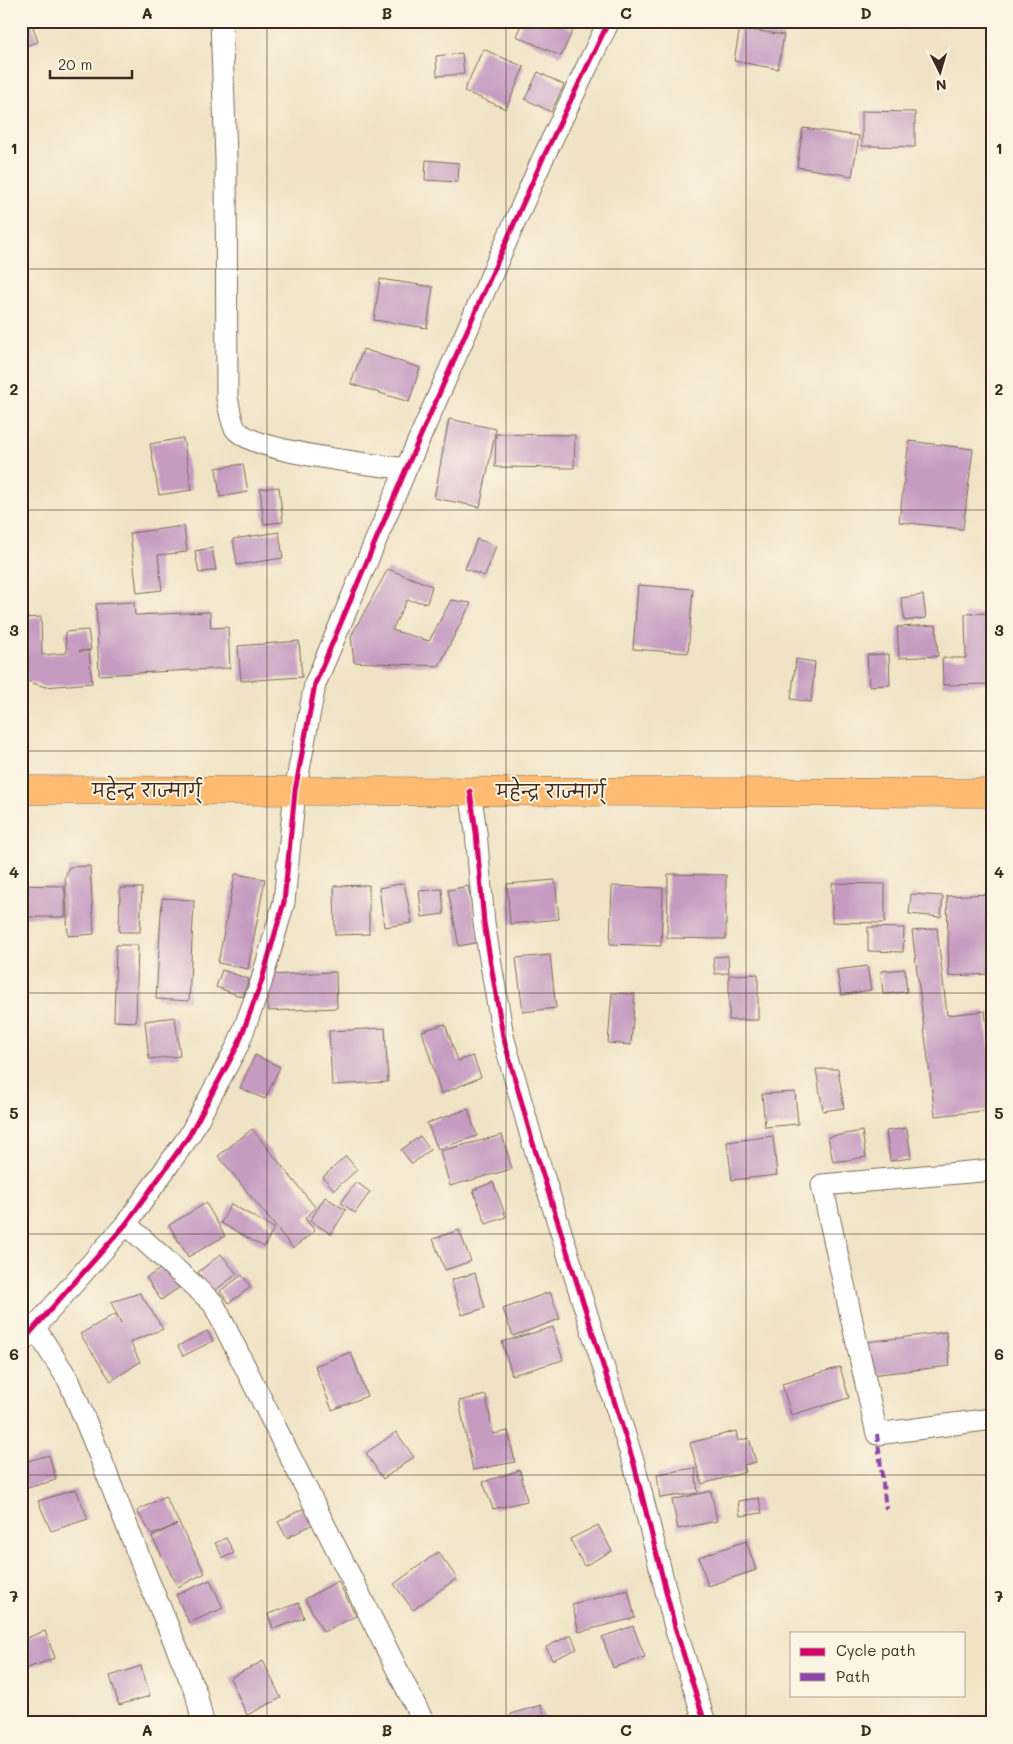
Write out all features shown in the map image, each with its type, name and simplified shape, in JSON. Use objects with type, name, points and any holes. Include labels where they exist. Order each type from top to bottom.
[{"type":"highway","name":"महेन्द्र राज्मार्ग्","points":[[21,790],[992,793]]},
{"type":"street","points":[[221,21],[226,159],[227,398],[235,428],[252,441],[292,452],[406,469]]},
{"type":"street","points":[[203,1723],[196,1693],[146,1577],[69,1381],[28,1336],[126,1224],[189,1136],[238,1046],[261,983],[284,902],[295,791],[315,684],[406,469],[543,158],[609,21]]},
{"type":"street","points":[[470,791],[476,832],[484,923],[503,1036],[532,1140],[634,1464],[675,1627],[705,1723]]},
{"type":"street","points":[[992,1170],[822,1185],[877,1434],[992,1419]]},
{"type":"street","points":[[126,1224],[214,1303],[424,1723]]},
{"type":"building","points":[[21,21],[31,21],[38,42],[21,47]]},
{"type":"building","points":[[523,21],[553,21],[573,30],[561,56],[516,36]]},
{"type":"building","points":[[740,28],[784,35],[778,69],[734,61]]},
{"type":"building","points":[[483,49],[524,67],[506,109],[464,91]]},
{"type":"building","points":[[462,53],[464,74],[437,76],[436,56]]},
{"type":"building","points":[[538,72],[564,85],[551,112],[525,99]]},
{"type":"building","points":[[862,111],[915,112],[915,147],[862,146]]},
{"type":"building","points":[[803,128],[859,136],[852,176],[797,167]]},
{"type":"building","points":[[426,160],[459,163],[458,182],[425,180]]},
{"type":"building","points":[[380,279],[433,287],[427,328],[374,320]]},
{"type":"building","points":[[363,349],[420,368],[409,402],[351,384]]},
{"type":"building","points":[[449,419],[496,429],[480,507],[434,498]]},
{"type":"building","points":[[496,434],[575,435],[574,468],[495,467]]},
{"type":"building","points":[[183,438],[192,490],[159,495],[150,444]]},
{"type":"building","points":[[909,441],[973,449],[963,529],[899,522]]},
{"type":"building","points":[[243,464],[248,492],[220,497],[216,468]]},
{"type":"building","points":[[279,487],[283,522],[264,524],[260,489]]},
{"type":"building","points":[[184,526],[187,552],[158,555],[162,590],[137,593],[130,533]]},
{"type":"building","points":[[279,532],[283,558],[237,565],[233,539]]},
{"type":"building","points":[[477,539],[496,546],[485,576],[465,569]]},
{"type":"building","points":[[212,548],[216,570],[199,573],[195,551]]},
{"type":"building","points":[[388,569],[432,586],[427,603],[407,600],[392,630],[429,641],[451,600],[471,603],[439,666],[354,662],[351,636]]},
{"type":"building","points":[[638,585],[693,589],[688,653],[633,649]]},
{"type":"building","points":[[923,595],[926,618],[905,621],[901,598]]},
{"type":"building","points":[[134,602],[135,615],[210,612],[211,628],[228,627],[230,668],[99,675],[96,604]]},
{"type":"building","points":[[989,613],[990,684],[943,685],[942,658],[966,658],[965,614]]},
{"type":"building","points":[[41,617],[42,655],[67,653],[65,632],[88,630],[91,650],[79,651],[89,651],[92,683],[45,687],[27,681],[23,618]]},
{"type":"building","points":[[936,625],[938,656],[899,658],[897,627]]},
{"type":"building","points":[[299,641],[302,677],[241,681],[238,646]]},
{"type":"building","points":[[889,654],[890,685],[869,686],[867,655]]},
{"type":"building","points":[[796,659],[815,662],[811,702],[791,699]]},
{"type":"building","points":[[90,866],[94,934],[68,936],[65,877],[69,867]]},
{"type":"building","points":[[235,874],[265,879],[248,969],[218,963]]},
{"type":"building","points":[[668,874],[726,875],[726,939],[667,938]]},
{"type":"building","points":[[555,880],[559,919],[510,924],[507,884]]},
{"type":"building","points":[[404,883],[412,923],[384,927],[379,888]]},
{"type":"building","points":[[832,883],[885,884],[885,923],[832,922]]},
{"type":"building","points":[[21,885],[63,886],[65,892],[65,917],[21,917]]},
{"type":"building","points":[[369,885],[369,934],[335,935],[334,886]]},
{"type":"building","points":[[468,886],[480,942],[459,946],[448,890]]},
{"type":"building","points":[[612,886],[663,888],[661,946],[610,944]]},
{"type":"building","points":[[120,888],[142,888],[140,932],[119,932]]},
{"type":"building","points":[[442,889],[444,914],[422,917],[419,891]]},
{"type":"building","points":[[911,894],[943,896],[941,917],[909,914]]},
{"type":"building","points":[[991,894],[992,974],[949,976],[947,896]]},
{"type":"building","points":[[162,898],[194,900],[189,1001],[156,999]]},
{"type":"building","points":[[868,927],[904,928],[903,952],[868,951]]},
{"type":"building","points":[[937,928],[947,1015],[985,1011],[992,1069],[992,1110],[935,1116],[912,931]]},
{"type":"building","points":[[116,945],[138,945],[136,1022],[114,1021]]},
{"type":"building","points":[[550,955],[556,1008],[523,1012],[516,958]]},
{"type":"building","points":[[728,956],[729,973],[715,974],[713,957]]},
{"type":"building","points":[[867,966],[871,990],[841,995],[837,970]]},
{"type":"building","points":[[905,969],[907,992],[883,994],[881,971]]},
{"type":"building","points":[[222,970],[249,979],[243,997],[216,987]]},
{"type":"building","points":[[336,972],[337,1008],[269,1011],[267,975]]},
{"type":"building","points":[[758,974],[758,1020],[729,1020],[729,975]]},
{"type":"building","points":[[612,993],[635,994],[631,1045],[608,1043]]},
{"type":"building","points":[[175,1017],[180,1056],[149,1059],[145,1021]]},
{"type":"building","points":[[445,1024],[458,1061],[473,1056],[481,1077],[441,1094],[422,1031]]},
{"type":"building","points":[[385,1028],[388,1082],[332,1085],[329,1031]]},
{"type":"building","points":[[255,1055],[280,1067],[265,1099],[240,1088]]},
{"type":"building","points":[[816,1069],[838,1069],[844,1108],[823,1111]]},
{"type":"building","points":[[795,1092],[798,1124],[765,1127],[762,1094]]},
{"type":"building","points":[[468,1109],[477,1136],[438,1149],[427,1123]]},
{"type":"building","points":[[907,1128],[911,1158],[890,1161],[886,1131]]},
{"type":"building","points":[[252,1129],[316,1208],[305,1218],[315,1231],[293,1248],[218,1156]]},
{"type":"building","points":[[862,1131],[866,1157],[833,1162],[828,1137]]},
{"type":"building","points":[[502,1135],[512,1169],[450,1186],[440,1151]]},
{"type":"building","points":[[420,1136],[430,1150],[412,1164],[401,1150]]},
{"type":"building","points":[[773,1136],[777,1175],[732,1180],[727,1142]]},
{"type":"building","points":[[346,1156],[357,1170],[334,1190],[323,1177]]},
{"type":"building","points":[[356,1182],[370,1192],[355,1213],[341,1203]]},
{"type":"building","points":[[493,1182],[506,1217],[486,1224],[473,1190]]},
{"type":"building","points":[[325,1197],[346,1210],[331,1234],[310,1221]]},
{"type":"building","points":[[206,1203],[225,1236],[188,1257],[169,1225]]},
{"type":"building","points":[[231,1204],[274,1228],[264,1247],[221,1223]]},
{"type":"building","points":[[459,1230],[471,1261],[445,1270],[433,1239]]},
{"type":"building","points":[[221,1254],[237,1274],[213,1292],[198,1272]]},
{"type":"building","points":[[168,1264],[183,1285],[161,1300],[146,1278]]},
{"type":"building","points":[[475,1273],[485,1308],[462,1315],[451,1280]]},
{"type":"building","points":[[242,1275],[251,1287],[229,1303],[220,1291]]},
{"type":"building","points":[[550,1292],[560,1319],[513,1336],[503,1309]]},
{"type":"building","points":[[140,1293],[163,1329],[130,1342],[140,1362],[111,1381],[80,1334],[115,1314],[121,1323],[111,1302]]},
{"type":"building","points":[[553,1327],[563,1360],[512,1375],[502,1342]]},
{"type":"building","points":[[207,1331],[213,1341],[183,1356],[178,1346]]},
{"type":"building","points":[[946,1332],[950,1366],[870,1375],[866,1342]]},
{"type":"building","points":[[351,1352],[367,1396],[332,1410],[315,1366]]},
{"type":"building","points":[[840,1367],[849,1398],[791,1415],[782,1384]]},
{"type":"building","points":[[486,1395],[493,1434],[508,1431],[515,1462],[473,1470],[459,1401]]},
{"type":"building","points":[[736,1431],[738,1441],[749,1438],[756,1462],[744,1465],[746,1472],[702,1484],[690,1443]]},
{"type":"building","points":[[396,1432],[414,1457],[383,1479],[366,1453]]},
{"type":"building","points":[[49,1455],[56,1480],[27,1488],[21,1463]]},
{"type":"building","points":[[695,1468],[698,1493],[660,1498],[657,1474]]},
{"type":"building","points":[[520,1470],[527,1501],[493,1509],[483,1482]]},
{"type":"building","points":[[76,1489],[88,1519],[51,1531],[38,1501]]},
{"type":"building","points":[[711,1491],[717,1521],[678,1529],[672,1500]]},
{"type":"building","points":[[165,1496],[205,1573],[178,1587],[152,1537],[177,1524],[152,1535],[137,1511]]},
{"type":"building","points":[[759,1498],[762,1513],[740,1516],[738,1501]]},
{"type":"building","points":[[306,1507],[315,1523],[287,1538],[278,1522]]},
{"type":"building","points":[[598,1525],[612,1551],[584,1566],[570,1539]]},
{"type":"building","points":[[226,1538],[234,1553],[223,1558],[215,1543]]},
{"type":"building","points":[[746,1541],[756,1570],[708,1586],[699,1557]]},
{"type":"building","points":[[438,1552],[457,1578],[413,1610],[394,1584]]},
{"type":"building","points":[[210,1580],[223,1608],[189,1623],[176,1595]]},
{"type":"building","points":[[338,1581],[356,1616],[323,1632],[305,1599]]},
{"type":"building","points":[[628,1590],[635,1618],[579,1632],[572,1604]]},
{"type":"building","points":[[299,1603],[304,1618],[273,1629],[268,1614]]},
{"type":"building","points":[[633,1626],[645,1657],[613,1668],[602,1637]]},
{"type":"building","points":[[45,1631],[55,1658],[22,1670],[21,1640]]},
{"type":"building","points":[[571,1635],[577,1649],[552,1660],[546,1647]]},
{"type":"building","points":[[263,1661],[281,1698],[247,1715],[230,1678]]},
{"type":"building","points":[[141,1666],[150,1696],[119,1705],[110,1676]]},
{"type":"building","points":[[541,1705],[547,1723],[514,1723],[511,1714]]},
{"type":"marked path","points":[[877,1434],[886,1509]]},
{"type":"cycle path","points":[[21,1343],[126,1224],[189,1136],[238,1045],[261,983],[284,902],[295,791],[315,684],[406,469],[543,158],[609,21]]},
{"type":"cycle path","points":[[470,791],[476,832],[484,923],[503,1036],[532,1140],[634,1464],[675,1627],[705,1723]]}]
